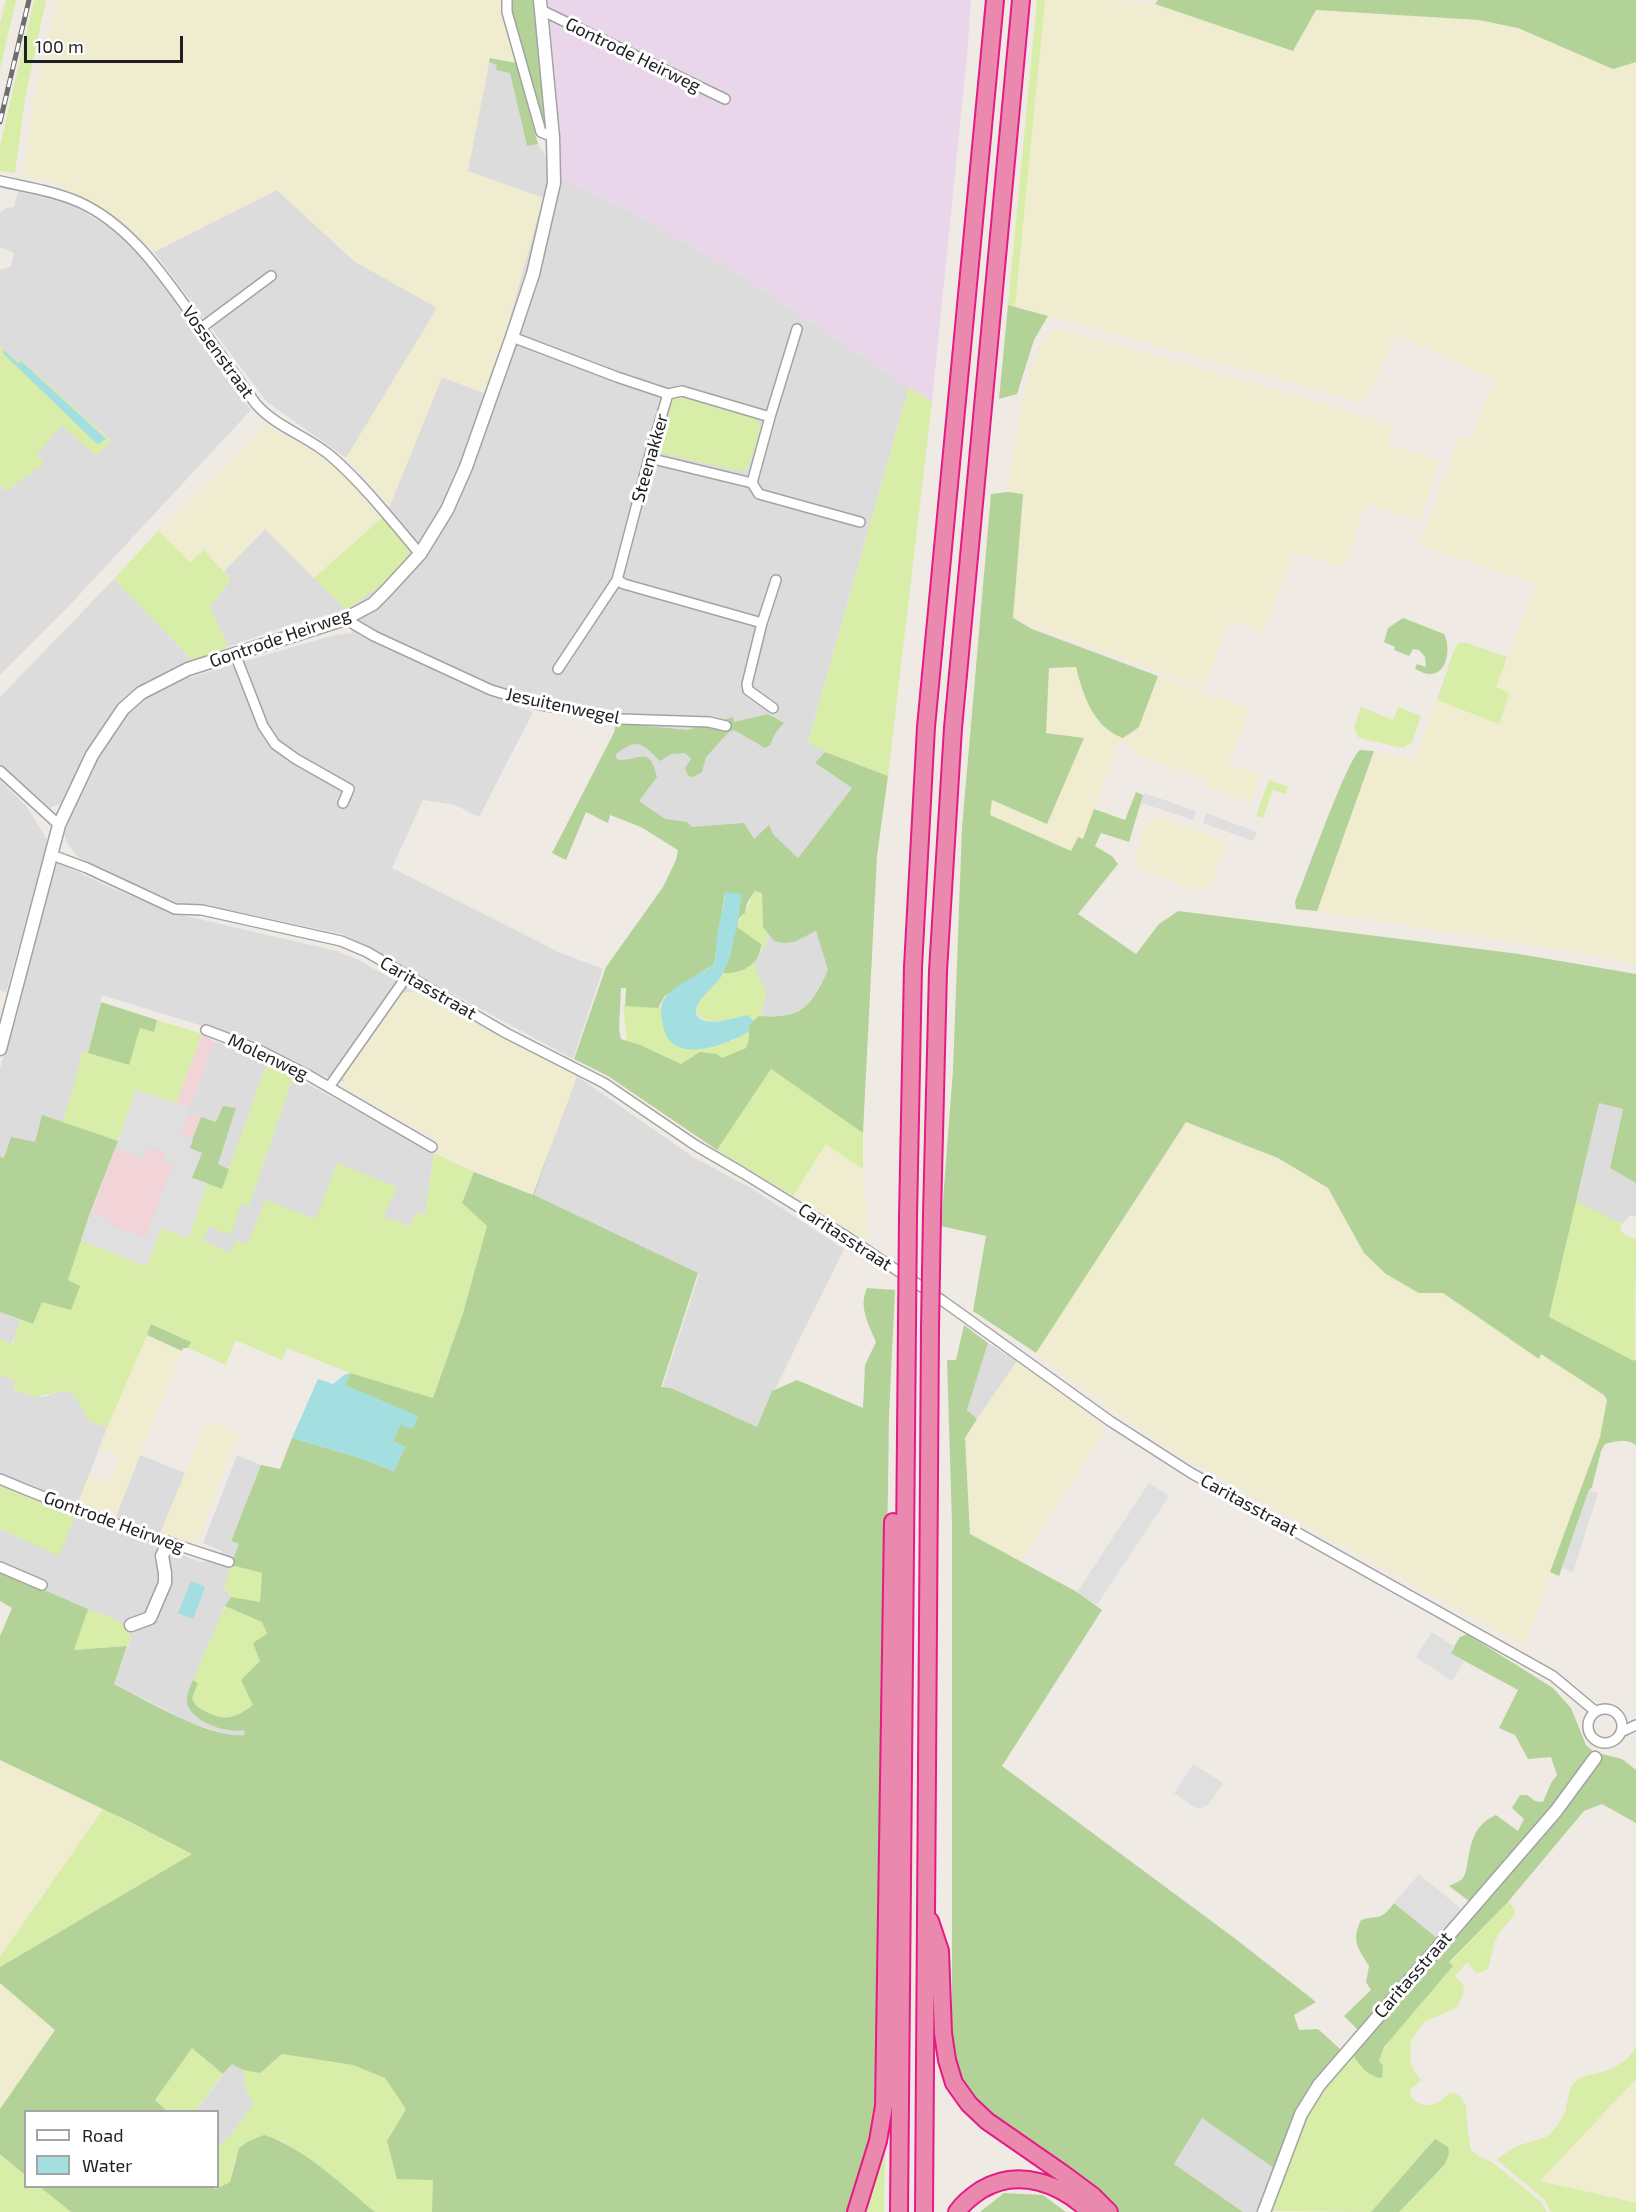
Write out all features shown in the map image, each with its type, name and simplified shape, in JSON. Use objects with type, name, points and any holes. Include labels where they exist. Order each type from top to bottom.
[{"type":"highway","points":[[898,2212],[906,1348],[913,967],[926,727],[995,0]]},
{"type":"highway","points":[[924,2212],[930,1327],[938,971],[953,728],[1021,0]]},
{"type":"highway","points":[[856,2212],[878,2141],[884,2106],[895,1412],[906,1348]]},
{"type":"highway","points":[[925,1904],[939,1951],[943,2033],[947,2060],[954,2083],[969,2104],[987,2121],[1093,2196],[1109,2212]]},
{"type":"highway","points":[[957,2212],[972,2196],[988,2186],[1016,2178],[1047,2183],[1063,2191],[1090,2212]]},
{"type":"street","points":[[507,0],[507,12],[541,132],[553,137]]},
{"type":"street","name":"Gontrode Heirweg","points":[[0,1049],[59,825],[92,755],[132,699],[172,676],[345,619],[373,603],[420,554],[447,510],[461,478],[533,274],[554,183],[553,137],[541,5]]},
{"type":"street","name":"Gontrode Heirweg","points":[[541,5],[725,99]]},
{"type":"street","name":"Vossenstraat","points":[[0,181],[48,192],[81,203],[106,219],[141,249],[255,404],[268,417],[331,456],[376,502],[420,554]]},
{"type":"street","points":[[201,328],[271,276]]},
{"type":"street","points":[[752,483],[796,329]]},
{"type":"street","name":"Steenakker","points":[[512,337],[668,394],[616,580],[558,669]]},
{"type":"street","points":[[668,394],[682,391],[770,417]]},
{"type":"street","points":[[649,458],[752,483],[759,494],[860,522]]},
{"type":"street","points":[[616,580],[762,623]]},
{"type":"street","points":[[773,708],[748,690],[747,684],[762,623],[776,580]]},
{"type":"street","name":"Jesuitenwegel","points":[[345,619],[374,636],[491,690],[541,705],[621,719],[709,722],[726,726]]},
{"type":"street","points":[[234,654],[263,726],[275,744],[296,759],[349,789],[343,803]]},
{"type":"street","points":[[0,771],[59,825]]},
{"type":"street","name":"Caritasstraat","points":[[52,855],[87,868],[175,909],[202,910],[341,941],[367,952],[506,1032],[604,1083],[695,1145],[844,1235],[943,1301],[1110,1421],[1191,1473],[1553,1676],[1595,1711]]},
{"type":"street","name":"Molenweg","points":[[329,1087],[407,976]]},
{"type":"street","name":"Molenweg","points":[[206,1030],[261,1051],[329,1087],[432,1147]]},
{"type":"street","name":"Gontrode Heirweg","points":[[0,1479],[57,1503],[168,1543],[229,1562]]},
{"type":"street","points":[[131,1625],[150,1618],[153,1612],[165,1583],[162,1556],[168,1543]]},
{"type":"street","points":[[0,1567],[42,1585]]},
{"type":"street","points":[[1612,1710],[1619,1716],[1622,1724],[1621,1732],[1609,1743],[1599,1743],[1590,1736],[1588,1723],[1595,1711],[1612,1710]]},
{"type":"street","points":[[1621,1732],[1636,1725]]},
{"type":"street","points":[[1595,1758],[1599,1743]]},
{"type":"street","name":"Caritasstraat","points":[[1264,2212],[1301,2114],[1319,2085],[1556,1811],[1595,1758]]},
{"type":"shaded area","points":[[57,0],[502,0],[504,23],[516,63],[490,58],[468,171],[543,198],[505,335],[484,393],[442,377],[390,505],[346,458],[437,308],[354,261],[277,190],[154,252],[86,198],[67,190],[64,186],[36,176],[23,177],[34,97]]},
{"type":"shaded area","points":[[548,0],[971,0],[932,402],[735,271],[623,207],[560,179],[560,134]]},
{"type":"shaded area","points":[[1045,0],[1112,0],[1155,4],[1293,51],[1316,10],[1479,20],[1518,28],[1613,68],[1636,62],[1636,965],[1597,956],[1317,911],[1374,751],[1415,760],[1437,700],[1500,724],[1495,687],[1536,585],[1419,545],[1458,439],[1472,436],[1495,380],[1396,334],[1365,403],[1015,307]]},
{"type":"shaded area","points":[[489,62],[497,65],[497,70],[510,72],[527,146],[538,144],[560,179],[623,207],[735,271],[909,387],[808,742],[825,752],[815,764],[852,788],[798,858],[773,834],[753,839],[701,827],[692,827],[678,850],[641,827],[579,801],[614,732],[615,723],[506,703],[533,712],[479,817],[455,805],[423,800],[392,868],[561,953],[603,969],[573,1059],[343,934],[200,904],[181,904],[92,867],[77,856],[63,832],[87,775],[117,727],[131,708],[151,693],[177,681],[334,635],[352,633],[346,610],[289,625],[228,647],[210,606],[231,580],[224,571],[265,529],[346,609],[408,547],[383,517],[442,377],[484,393],[505,335],[543,198],[467,171]]},
{"type":"shaded area","points":[[277,190],[354,261],[438,308],[346,458],[267,402],[154,252]]},
{"type":"shaded area","points":[[18,191],[74,206],[112,229],[140,255],[163,284],[251,410],[67,608],[0,675],[0,484],[6,491],[44,463],[36,455],[62,425],[95,455],[111,441],[20,360],[17,362],[0,346],[0,270],[11,266],[14,253],[0,247],[0,213],[6,208],[14,207]]},
{"type":"shaded area","points":[[1058,329],[1266,386],[1393,425],[1388,444],[1440,461],[1419,521],[1366,504],[1345,568],[1293,552],[1264,633],[1230,621],[1204,688],[1013,618],[1023,495],[1008,492],[1020,408],[1032,366],[1043,339]]},
{"type":"shaded area","points":[[265,426],[312,450],[335,466],[383,517],[314,578],[265,529],[224,571],[204,550],[190,563],[158,531]]},
{"type":"shaded area","points":[[114,579],[195,663],[146,682],[127,696],[80,767],[62,803],[50,808],[0,765],[0,697]]},
{"type":"shaded area","points":[[1076,667],[1082,692],[1098,719],[1112,734],[1123,738],[1117,746],[1083,839],[1078,837],[1071,851],[990,815],[992,799],[1047,824],[1084,739],[1046,733],[1049,668]]},
{"type":"shaded area","points":[[1158,676],[1250,709],[1228,764],[1260,775],[1251,803],[1203,786],[1205,780],[1140,756],[1128,747],[1123,738],[1139,726]]},
{"type":"shaded area","points":[[0,780],[27,807],[48,841],[6,992],[0,990]]},
{"type":"shaded area","points":[[1144,793],[1196,811],[1193,820],[1141,803]]},
{"type":"shaded area","points":[[1206,813],[1257,832],[1253,841],[1203,823]]},
{"type":"shaded area","points":[[1153,817],[1159,817],[1226,841],[1213,882],[1208,887],[1192,888],[1138,868],[1135,860],[1146,825]]},
{"type":"shaded area","points":[[56,862],[116,890],[177,914],[337,951],[359,960],[428,1000],[413,992],[344,1076],[344,1082],[319,1074],[261,1044],[102,995],[88,1053],[83,1052],[63,1123],[42,1116],[35,1143],[4,1158],[0,1157],[0,1069]]},
{"type":"shaded area","points":[[816,931],[828,970],[811,1001],[791,1016],[761,1016],[766,993],[753,962],[766,945],[767,932],[774,941],[794,942]]},
{"type":"shaded area","points":[[413,992],[577,1076],[533,1195],[434,1153],[439,1141],[348,1090],[345,1086],[343,1077],[392,1005],[401,994]]},
{"type":"shaded area","points":[[202,1034],[214,1041],[188,1113],[201,1117],[190,1148],[192,1178],[207,1183],[189,1236],[81,1241],[118,1141],[176,1104]]},
{"type":"shaded area","points":[[214,1041],[270,1063],[263,1074],[229,1169],[218,1164],[216,1122],[188,1113]]},
{"type":"shaded area","points":[[293,1076],[434,1153],[425,1216],[410,1227],[383,1217],[397,1187],[230,1253],[203,1241],[209,1226],[241,1204],[249,1205]]},
{"type":"shaded area","points":[[577,1076],[693,1157],[751,1188],[844,1249],[756,1428],[662,1388],[699,1275],[533,1195]]},
{"type":"shaded area","points":[[136,1090],[190,1107],[181,1135],[193,1139],[190,1148],[202,1153],[192,1178],[207,1183],[188,1238],[161,1228],[147,1266],[81,1241],[91,1211],[113,1220],[111,1225],[145,1237],[172,1166],[162,1161],[165,1152],[149,1147],[143,1160],[116,1148]]},
{"type":"shaded area","points":[[1599,1103],[1623,1108],[1610,1168],[1636,1183],[1636,1216],[1630,1216],[1622,1224],[1576,1201]]},
{"type":"shaded area","points":[[1186,1122],[1278,1158],[1328,1188],[1344,1214],[1419,1293],[1443,1293],[1539,1358],[1541,1354],[1604,1395],[1607,1400],[1600,1437],[1525,1646],[1186,1459],[1117,1413],[1036,1353]]},
{"type":"shaded area","points":[[826,1143],[863,1169],[868,1242],[793,1196]]},
{"type":"shaded area","points":[[0,1312],[20,1320],[12,1344],[0,1339]]},
{"type":"shaded area","points":[[147,1335],[182,1351],[114,1521],[77,1506],[89,1475],[109,1483],[119,1457],[99,1448]]},
{"type":"shaded area","points":[[988,1343],[1017,1361],[977,1419],[967,1410]]},
{"type":"shaded area","points":[[1017,1361],[1106,1428],[1020,1562],[970,1534],[965,1438]]},
{"type":"shaded area","points":[[0,1375],[16,1381],[13,1390],[42,1397],[63,1391],[72,1393],[88,1420],[107,1428],[77,1506],[0,1476]]},
{"type":"shaded area","points":[[207,1421],[238,1433],[202,1531],[195,1541],[181,1543],[159,1536]]},
{"type":"shaded area","points":[[140,1455],[185,1473],[159,1536],[114,1521]]},
{"type":"shaded area","points":[[237,1455],[261,1465],[231,1541],[240,1544],[224,1586],[231,1597],[187,1695],[244,1730],[246,1735],[233,1737],[187,1721],[114,1683],[131,1638],[0,1571],[0,1529],[59,1555],[75,1515],[201,1562],[218,1561],[222,1551],[203,1543]]},
{"type":"shaded area","points":[[1149,1483],[1169,1496],[1097,1605],[1077,1592]]},
{"type":"shaded area","points":[[1589,1490],[1598,1493],[1573,1573],[1562,1568]]},
{"type":"shaded area","points":[[1432,1632],[1455,1647],[1451,1653],[1464,1662],[1452,1681],[1416,1657]]},
{"type":"shaded area","points":[[0,1760],[103,1809],[0,1957]]},
{"type":"shaded area","points":[[1193,1764],[1223,1783],[1208,1805],[1197,1809],[1174,1793]]},
{"type":"shaded area","points":[[1419,1874],[1461,1909],[1436,1937],[1394,1903]]},
{"type":"shaded area","points":[[0,1983],[55,2030],[0,2109]]},
{"type":"shaded area","points":[[232,2063],[243,2070],[245,2088],[254,2103],[231,2135],[219,2146],[219,2110],[197,2110]]},
{"type":"shaded area","points":[[1636,2079],[1636,2203],[1539,2181]]},
{"type":"shaded area","points":[[1202,2117],[1274,2168],[1257,2212],[1243,2212],[1174,2164]]},
{"type":"green space","points":[[6,0],[16,0],[0,69],[0,24]]},
{"type":"green space","points":[[34,0],[46,0],[25,99],[15,173],[0,171],[0,146]]},
{"type":"green space","points":[[512,0],[535,0],[546,117],[541,118],[511,10]]},
{"type":"green space","points":[[1037,0],[1045,0],[1015,307],[1008,305]]},
{"type":"green space","points":[[1158,0],[1636,0],[1636,62],[1613,69],[1518,28],[1479,20],[1316,10],[1293,51],[1155,4]]},
{"type":"green space","points":[[490,58],[516,63],[538,144],[527,146],[510,73],[496,70],[497,65],[489,62]]},
{"type":"green space","points":[[1008,305],[1048,316],[1034,340],[1017,394],[999,399]]},
{"type":"green space","points":[[0,346],[17,362],[20,359],[111,441],[96,456],[62,425],[36,455],[44,463],[6,491],[0,484]]},
{"type":"green space","points":[[909,387],[932,402],[888,776],[825,752],[808,742]]},
{"type":"green space","points":[[678,396],[756,419],[761,427],[748,468],[740,471],[664,454],[658,448],[672,399]]},
{"type":"green space","points":[[1008,492],[1023,494],[1013,618],[1032,629],[1158,676],[1139,727],[1123,738],[1104,726],[1091,709],[1076,667],[1049,668],[1046,733],[1084,738],[1047,824],[992,800],[990,815],[1071,851],[1078,837],[1083,839],[1094,809],[1125,820],[1136,792],[1143,795],[1129,842],[1101,833],[1095,846],[1112,856],[1118,864],[1078,914],[1136,954],[1159,924],[1178,911],[1519,954],[1636,974],[1636,1183],[1610,1168],[1623,1109],[1599,1103],[1549,1317],[1634,1361],[1636,1359],[1636,1445],[1625,1441],[1605,1444],[1601,1451],[1592,1487],[1559,1576],[1550,1572],[1600,1437],[1607,1400],[1604,1395],[1541,1354],[1539,1359],[1443,1293],[1419,1293],[1386,1274],[1364,1253],[1328,1188],[1278,1158],[1186,1122],[1036,1353],[973,1311],[986,1236],[941,1226],[953,1070],[962,828],[991,494]]},
{"type":"green space","points":[[383,517],[408,547],[409,552],[391,576],[346,610],[314,578]]},
{"type":"green space","points":[[158,531],[190,562],[204,550],[231,580],[210,606],[228,647],[195,663],[114,579]]},
{"type":"green space","points":[[1403,618],[1444,634],[1447,653],[1440,670],[1429,674],[1415,669],[1417,664],[1426,667],[1425,657],[1419,650],[1413,649],[1409,656],[1394,650],[1395,647],[1384,642],[1388,628]]},
{"type":"green space","points":[[1459,643],[1467,643],[1507,657],[1496,687],[1509,693],[1499,724],[1437,700],[1455,647]]},
{"type":"green space","points":[[1361,707],[1393,720],[1398,707],[1421,716],[1412,742],[1403,748],[1359,738],[1354,727]]},
{"type":"green space","points":[[768,714],[784,723],[776,732],[770,745],[765,748],[734,730],[729,732],[706,757],[702,772],[693,777],[688,776],[685,768],[691,759],[685,753],[672,754],[660,761],[644,746],[635,744],[616,754],[619,760],[644,756],[651,761],[654,767],[657,777],[639,801],[665,819],[687,822],[692,827],[744,823],[754,839],[769,825],[773,834],[798,858],[852,788],[815,763],[825,752],[888,776],[877,856],[863,1133],[771,1069],[717,1150],[608,1076],[574,1059],[606,967],[663,887],[676,860],[678,850],[641,827],[610,815],[608,823],[586,812],[566,860],[552,853],[615,731],[615,723],[688,730],[733,717],[734,722]],"holes":[[[755,891],[762,893],[763,927],[774,941],[794,942],[816,931],[828,970],[810,1002],[796,1013],[759,1016],[749,1025],[749,1039],[746,1048],[722,1058],[717,1054],[700,1052],[681,1064],[621,1039],[619,1029],[621,988],[626,988],[625,1006],[658,1008],[665,996],[714,964],[725,893],[739,912],[730,955],[723,973],[743,970],[754,962],[758,957],[761,944],[737,927],[739,918],[745,913],[747,903]]]},
{"type":"green space","points":[[1360,750],[1374,751],[1317,911],[1296,909],[1295,902],[1326,821],[1346,774]]},
{"type":"green space","points":[[1269,780],[1288,787],[1286,794],[1273,790],[1263,818],[1256,816]]},
{"type":"green space","points":[[755,891],[762,892],[763,927],[767,932],[766,945],[761,951],[761,944],[737,927]]},
{"type":"green space","points":[[753,962],[766,993],[761,1016],[754,1021],[752,1018],[708,1021],[701,1018],[696,1008],[723,973],[740,972]]},
{"type":"green space","points":[[101,1002],[157,1020],[154,1032],[140,1028],[129,1065],[88,1053]]},
{"type":"green space","points":[[623,1006],[661,1007],[664,1029],[672,1041],[731,1041],[749,1032],[749,1042],[739,1052],[722,1058],[680,1063],[627,1041]]},
{"type":"green space","points":[[157,1020],[202,1034],[176,1104],[136,1090],[118,1141],[63,1123],[83,1051],[128,1065],[140,1027],[154,1032]]},
{"type":"green space","points":[[270,1063],[293,1076],[249,1206],[241,1204],[231,1235],[209,1226],[203,1241],[230,1253],[236,1240],[247,1245],[265,1200],[316,1219],[337,1163],[397,1187],[383,1217],[410,1226],[416,1212],[425,1215],[434,1153],[474,1172],[462,1203],[487,1226],[463,1313],[433,1398],[350,1373],[287,1348],[282,1360],[235,1340],[226,1365],[188,1348],[190,1341],[152,1324],[107,1428],[88,1420],[72,1393],[63,1391],[34,1397],[13,1389],[16,1381],[0,1375],[0,1339],[13,1344],[20,1320],[33,1324],[42,1301],[68,1281],[81,1241],[147,1266],[161,1228],[189,1238],[207,1183],[222,1188],[263,1074]]},
{"type":"green space","points":[[771,1069],[863,1133],[863,1169],[826,1144],[793,1196],[717,1150]]},
{"type":"green space","points":[[223,1106],[236,1108],[218,1164],[229,1169],[222,1189],[192,1178],[189,1148],[201,1117],[216,1122]]},
{"type":"green space","points":[[42,1115],[118,1141],[89,1216],[68,1280],[80,1286],[71,1310],[42,1302],[33,1324],[0,1312],[0,1157],[4,1158],[11,1137],[35,1142]]},
{"type":"green space","points":[[554,1138],[534,1195],[698,1273],[661,1387],[671,1388],[757,1427],[772,1391],[797,1380],[863,1408],[865,1365],[876,1342],[864,1309],[865,1295],[867,1288],[895,1290],[889,1415],[879,2117],[869,2158],[847,2212],[432,2212],[433,2180],[397,2179],[387,2141],[406,2109],[385,2078],[353,2065],[282,2054],[260,2073],[243,2070],[232,2064],[223,2074],[192,2048],[155,2100],[166,2110],[24,2110],[24,2174],[0,2154],[0,2109],[55,2030],[0,1983],[0,1967],[192,1854],[0,1760],[0,1636],[12,1608],[0,1601],[0,1571],[88,1609],[74,1650],[127,1646],[114,1684],[196,1725],[230,1735],[245,1735],[244,1730],[229,1730],[203,1721],[190,1710],[187,1700],[193,1680],[198,1683],[192,1698],[196,1706],[212,1715],[231,1717],[253,1705],[241,1680],[260,1661],[253,1643],[267,1634],[262,1622],[225,1606],[231,1597],[260,1602],[262,1573],[231,1565],[239,1544],[231,1541],[261,1465],[280,1469],[292,1438],[357,1457],[394,1471],[405,1447],[393,1441],[400,1425],[345,1385],[350,1373],[433,1398],[463,1313],[487,1226],[462,1203],[474,1172],[533,1195]]},
{"type":"green space","points":[[1576,1201],[1622,1224],[1620,1231],[1636,1238],[1635,1362],[1549,1317]]},
{"type":"green space","points":[[151,1324],[191,1342],[188,1348],[183,1348],[182,1351],[147,1335]]},
{"type":"green space","points":[[964,1325],[988,1343],[967,1410],[977,1419],[965,1438],[970,1534],[1077,1592],[1102,1610],[1002,1766],[1233,1937],[1316,2002],[1294,2015],[1299,2030],[1318,2029],[1340,2049],[1297,2107],[1274,2168],[1202,2118],[1174,2164],[1243,2212],[1114,2212],[970,2095],[952,2053],[952,1524],[947,1360],[956,1360]]},
{"type":"green space","points":[[0,1482],[75,1515],[59,1556],[0,1529]]},
{"type":"green space","points":[[231,1565],[262,1573],[260,1603],[231,1597],[224,1586]]},
{"type":"green space","points":[[225,1606],[262,1622],[267,1634],[253,1705],[237,1714],[225,1717],[212,1714],[196,1706],[192,1698],[198,1683],[193,1680]]},
{"type":"green space","points":[[88,1609],[114,1619],[124,1626],[131,1638],[127,1646],[73,1650]]},
{"type":"green space","points":[[1467,1634],[1553,1688],[1571,1708],[1586,1745],[1594,1752],[1622,1759],[1636,1770],[1636,1823],[1602,1804],[1584,1811],[1507,1903],[1449,1962],[1453,1966],[1384,2047],[1379,2061],[1383,2065],[1382,2078],[1364,2070],[1352,2053],[1426,1969],[1417,1961],[1358,2030],[1344,2016],[1371,1990],[1366,1982],[1369,1966],[1356,1939],[1361,1920],[1382,1916],[1394,1903],[1436,1937],[1469,1901],[1449,1886],[1464,1876],[1472,1842],[1478,1829],[1496,1815],[1518,1831],[1524,1819],[1512,1808],[1520,1795],[1527,1795],[1535,1801],[1543,1802],[1557,1775],[1551,1757],[1528,1759],[1515,1735],[1499,1728],[1518,1690],[1450,1653],[1460,1637]]},
{"type":"green space","points":[[103,1809],[192,1854],[0,1967],[0,1957]]},
{"type":"green space","points":[[1509,1901],[1515,1911],[1514,1915],[1498,1935],[1488,1969],[1480,1973],[1475,1972],[1467,1962],[1455,1976],[1464,1986],[1463,1995],[1456,2008],[1424,2022],[1411,2040],[1412,2068],[1421,2080],[1411,2089],[1410,2095],[1420,2104],[1425,2105],[1436,2104],[1450,2092],[1460,2096],[1466,2106],[1471,2150],[1492,2162],[1540,2201],[1547,2212],[1399,2212],[1406,2203],[1435,2139],[1371,2212],[1271,2211],[1304,2121],[1315,2100],[1352,2053],[1379,2061],[1384,2049],[1401,2024],[1453,1966],[1449,1963]]},
{"type":"green space","points":[[1636,2047],[1636,2079],[1540,2181],[1636,2203],[1636,2212],[1551,2212],[1544,2199],[1497,2160],[1498,2158],[1517,2146],[1546,2137],[1554,2130],[1565,2113],[1573,2084],[1581,2077],[1610,2070],[1627,2059]]},
{"type":"green space","points":[[192,2048],[223,2074],[196,2110],[166,2110],[155,2100]]},
{"type":"green space","points":[[282,2054],[353,2065],[385,2078],[406,2109],[387,2141],[434,2180],[432,2212],[375,2212],[330,2175],[281,2140],[235,2158],[230,2182],[219,2188],[219,2146],[231,2135],[254,2103],[245,2088],[243,2070],[260,2073]]},
{"type":"green space","points":[[264,2135],[293,2148],[375,2212],[71,2212],[41,2188],[216,2189],[230,2182],[239,2148]]},
{"type":"green space","points":[[1435,2139],[1448,2147],[1449,2154],[1445,2164],[1399,2212],[1371,2212]]},
{"type":"green space","points":[[885,2153],[884,2212],[864,2212]]},
{"type":"green space","points":[[0,2154],[24,2174],[24,2188],[41,2188],[71,2212],[0,2212]]},
{"type":"green space","points":[[1004,2193],[1043,2195],[1066,2212],[980,2212]]},
{"type":"water","points":[[4,350],[18,363],[21,361],[106,439],[98,444],[95,442],[3,353]]},
{"type":"water","points":[[725,892],[742,894],[732,947],[722,975],[698,1004],[696,1013],[699,1018],[712,1022],[748,1015],[754,1021],[749,1025],[749,1032],[727,1042],[700,1049],[677,1046],[668,1038],[663,1025],[662,1005],[665,998],[675,988],[714,964]]},
{"type":"water","points":[[350,1373],[345,1385],[418,1416],[413,1429],[400,1425],[393,1441],[405,1447],[394,1471],[357,1457],[292,1438],[318,1379],[333,1384]]},
{"type":"water","points":[[191,1581],[205,1587],[193,1619],[178,1613]]},
{"type":"railway","points":[[0,122],[29,0]]}]
